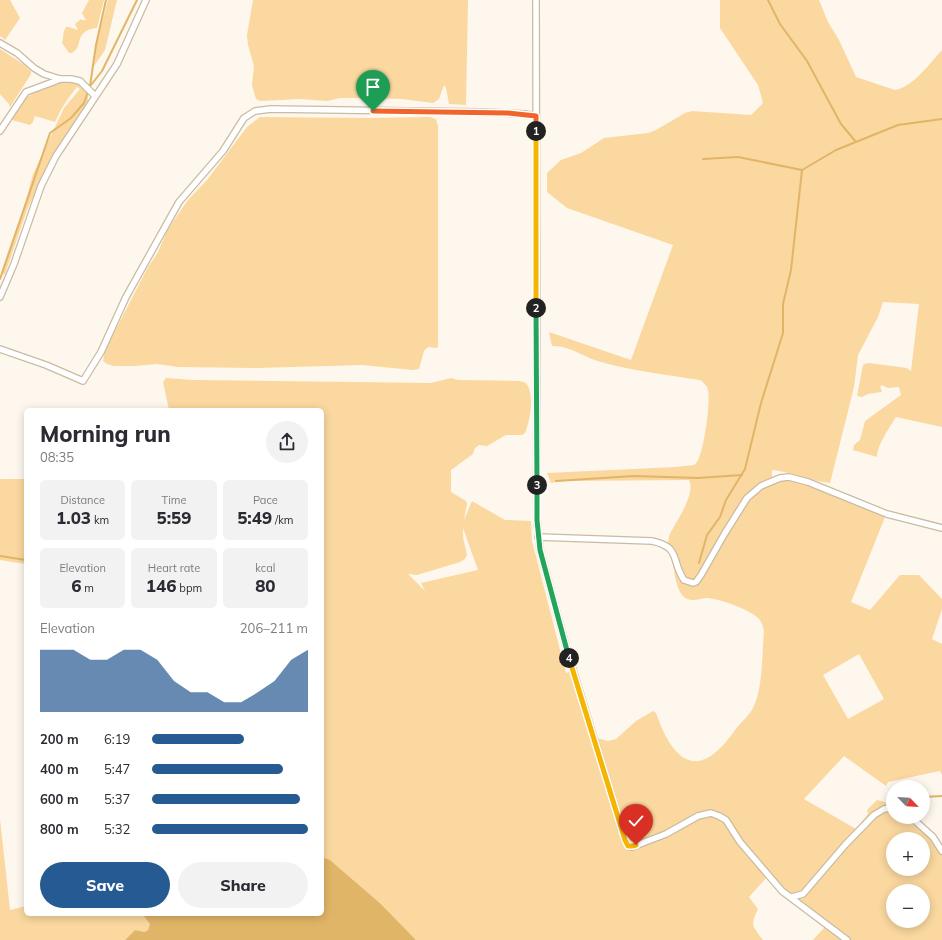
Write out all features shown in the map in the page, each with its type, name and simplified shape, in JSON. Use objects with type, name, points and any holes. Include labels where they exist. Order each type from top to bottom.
[{"type":"street","points":[[0,297],[14,264],[41,186],[56,156],[117,64],[146,0]]},
{"type":"street","points":[[536,0],[538,537],[540,550],[567,650],[625,840],[628,846],[632,846],[666,834],[698,816],[711,813],[726,820],[740,842],[782,891],[792,897],[847,940]]},
{"type":"street","points":[[0,43],[17,53],[34,68],[44,74],[60,79],[80,81],[95,96]]},
{"type":"street","points":[[0,131],[26,92],[60,79]]},
{"type":"street","points":[[0,349],[46,365],[83,382],[101,352],[126,297],[179,202],[223,151],[244,118],[255,111],[271,109],[480,112],[525,114],[536,116]]},
{"type":"street","points":[[538,537],[652,542],[663,544],[671,550],[676,559],[679,573],[684,580],[692,583],[696,582],[701,575],[747,498],[761,486],[771,481],[789,477],[831,490],[887,514],[942,528]]},
{"type":"street","points":[[792,897],[803,894],[846,844],[874,815],[886,809]]},
{"type":"street","points":[[919,824],[933,837],[942,851]]},
{"type":"shaded area","points":[[0,0],[10,0],[20,18],[5,40],[0,36]]},
{"type":"shaded area","points":[[89,0],[104,0],[97,28],[93,28],[84,33],[75,50],[72,53],[69,53],[62,43],[64,31],[66,27],[78,30],[75,24],[81,19],[86,20],[82,13]]},
{"type":"shaded area","points":[[108,0],[117,0],[105,50],[94,66],[97,42]]},
{"type":"shaded area","points":[[253,0],[468,0],[466,105],[449,104],[444,85],[439,99],[433,103],[402,99],[361,98],[340,98],[327,101],[301,99],[260,101],[256,99],[252,85],[254,66],[248,45],[247,35]]},
{"type":"shaded area","points":[[720,0],[819,0],[828,22],[839,40],[856,77],[895,90],[908,85],[914,80],[942,50],[942,427],[896,417],[881,442],[877,457],[853,450],[854,445],[860,440],[865,421],[901,395],[899,387],[888,388],[882,385],[880,387],[881,392],[868,394],[862,397],[857,396],[863,365],[869,363],[907,368],[911,371],[919,304],[883,302],[878,317],[858,355],[854,387],[830,483],[772,470],[772,481],[788,479],[831,493],[885,517],[851,602],[870,610],[900,575],[919,575],[942,599],[942,609],[932,639],[942,644],[942,775],[940,771],[897,780],[886,780],[886,786],[844,756],[804,799],[856,829],[868,814],[867,810],[877,800],[886,802],[886,824],[919,825],[925,832],[886,832],[886,876],[930,876],[930,838],[942,853],[942,940],[813,940],[824,928],[827,928],[780,892],[766,878],[749,897],[758,909],[753,925],[763,940],[416,940],[381,904],[330,860],[324,858],[324,408],[169,408],[163,382],[166,378],[194,380],[431,383],[451,378],[458,380],[520,381],[526,383],[529,388],[531,408],[529,422],[525,433],[522,435],[506,435],[487,446],[479,445],[475,448],[473,454],[451,470],[451,492],[466,501],[467,504],[464,520],[472,501],[505,520],[531,521],[532,541],[566,673],[576,669],[597,738],[608,741],[616,739],[636,721],[653,711],[656,713],[663,731],[671,745],[680,755],[689,760],[699,761],[710,756],[722,746],[754,706],[761,679],[764,631],[762,623],[758,618],[740,608],[708,598],[690,600],[680,593],[672,561],[667,550],[670,534],[688,499],[690,492],[689,480],[562,481],[551,483],[547,473],[676,467],[694,465],[698,460],[703,444],[709,401],[707,387],[703,382],[700,380],[638,370],[595,360],[565,348],[552,346],[549,332],[631,360],[673,245],[567,208],[547,192],[547,173],[561,160],[581,153],[604,138],[648,133],[685,113],[692,111],[751,115],[763,103],[758,85],[720,28]],"holes":[[[463,528],[478,570],[421,583],[425,591],[408,574],[417,575],[460,562],[465,559],[467,555],[463,537]],[[859,654],[884,699],[848,719],[823,675]]]},
{"type":"shaded area","points":[[0,49],[31,71],[31,74],[10,107],[0,94]]},
{"type":"shaded area","points":[[59,80],[74,83],[83,87],[88,96],[88,103],[51,159],[27,210],[5,274],[2,275],[1,273],[26,200],[33,174],[64,108],[80,89],[77,87],[62,108],[55,122],[35,116],[30,125],[12,120],[14,112],[23,100],[30,95]]},
{"type":"shaded area","points":[[260,117],[430,117],[436,119],[438,126],[438,346],[437,348],[428,347],[424,351],[419,369],[413,370],[362,365],[257,368],[178,367],[157,364],[114,366],[103,361],[105,350],[147,269],[158,252],[168,229],[188,200],[207,180],[247,127]]},
{"type":"shaded area","points":[[0,479],[24,479],[24,564],[0,560]]},
{"type":"shaded area","points":[[0,819],[10,910],[24,906],[24,916],[144,916],[150,924],[148,930],[145,932],[135,930],[125,940],[0,940]]},
{"type":"shaded area","points":[[324,858],[330,860],[381,904],[416,940],[125,940],[135,930],[145,932],[148,930],[150,924],[144,916],[324,916]]},
{"type":"waterway","points":[[0,279],[50,133],[71,118],[84,103],[90,86],[96,45],[106,0]]},
{"type":"waterway","points":[[91,85],[102,71],[137,0]]},
{"type":"waterway","points":[[768,0],[780,24],[807,61],[841,124],[856,142]]},
{"type":"waterway","points":[[699,563],[707,535],[720,517],[726,500],[745,469],[761,403],[783,333],[783,304],[791,270],[802,170],[836,150],[898,125],[942,119]]},
{"type":"waterway","points":[[703,159],[738,157],[802,170]]},
{"type":"waterway","points":[[556,481],[634,476],[698,478],[742,475]]},
{"type":"waterway","points":[[0,556],[24,560]]},
{"type":"waterway","points":[[930,797],[942,796]]},
{"type":"route","points":[[373,111],[480,112],[525,114],[536,116],[536,377],[538,537],[540,550],[567,650],[625,840],[628,846],[636,845]]}]
